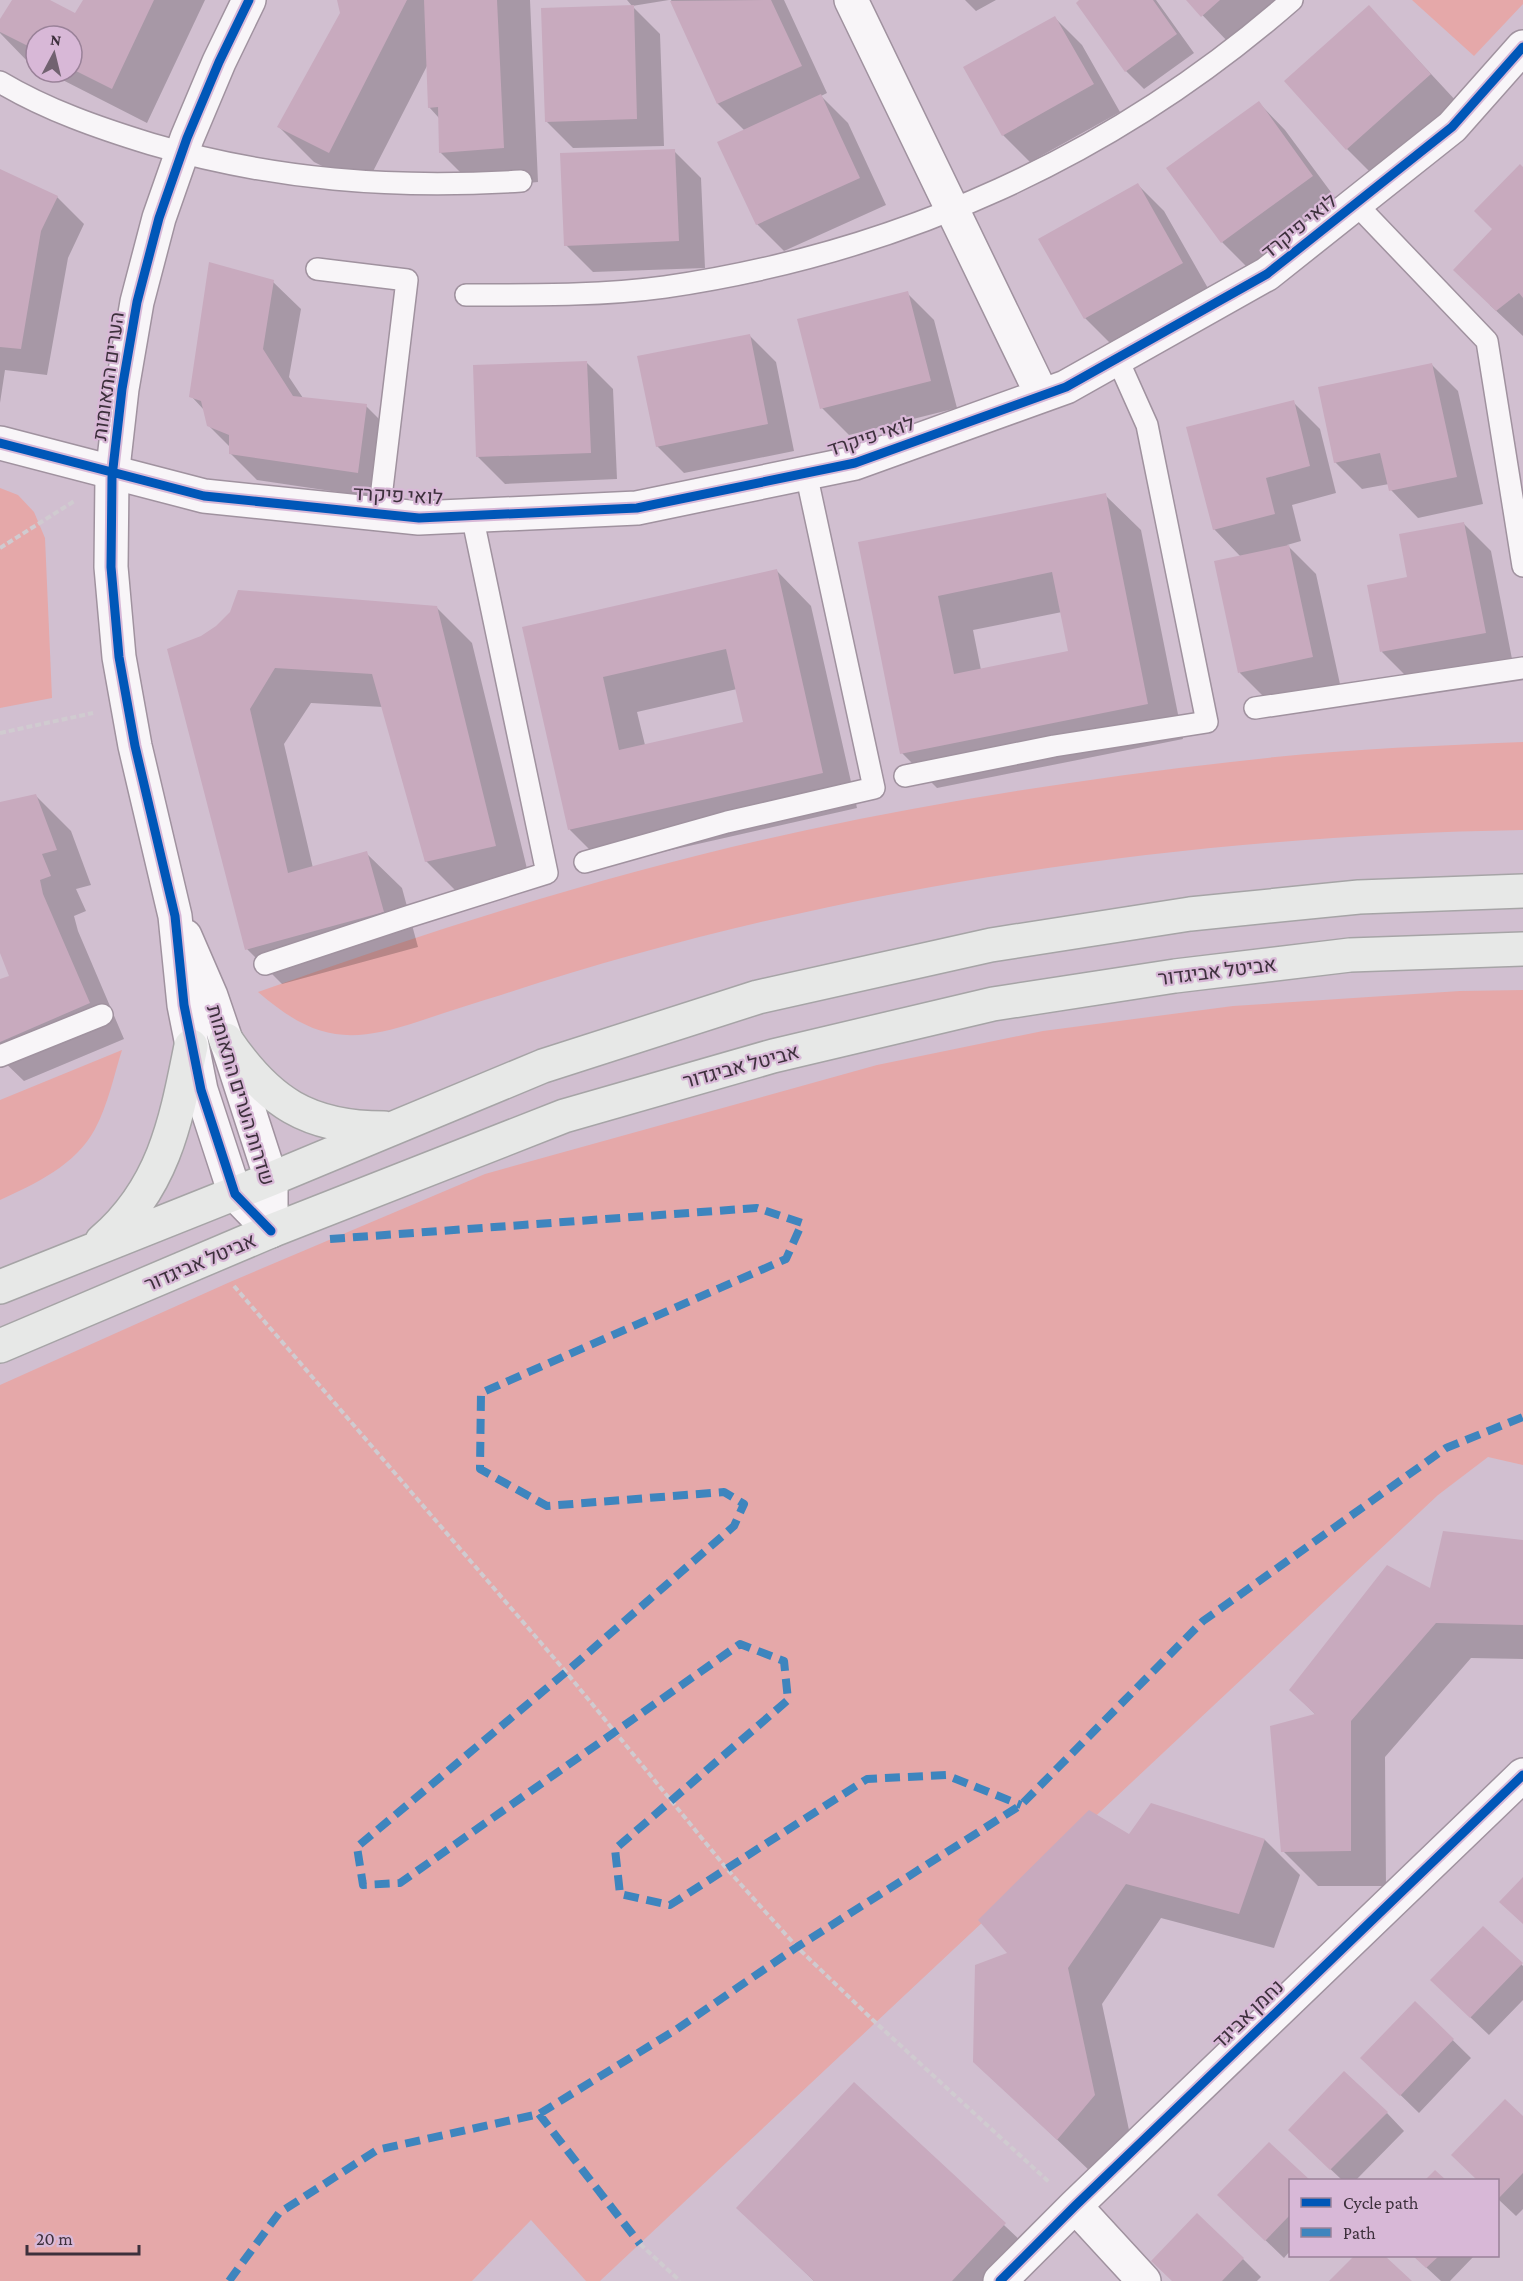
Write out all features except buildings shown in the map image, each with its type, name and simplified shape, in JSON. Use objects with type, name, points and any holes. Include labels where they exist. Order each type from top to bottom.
[{"type":"main road","points":[[0,1287],[235,1194],[543,1066],[758,997],[991,945],[1212,912],[1359,897],[1523,891]]},
{"type":"main road","name":"אביטל אביגדור","points":[[0,1346],[271,1232],[564,1116],[773,1056],[993,1004],[1175,976],[1350,955],[1523,949]]},
{"type":"main road","points":[[226,1040],[243,1066],[266,1090],[301,1113],[352,1127],[391,1128]]},
{"type":"main road","points":[[87,1253],[120,1225],[142,1197],[159,1168],[177,1116],[191,1046]]},
{"type":"street","name":"הערים התאומות","points":[[175,916],[118,657],[111,567],[113,475],[122,389],[137,302],[159,218],[181,154],[219,62],[249,0]]},
{"type":"street","points":[[851,0],[1042,395]]},
{"type":"street","name":"לואי פיקרד","points":[[0,443],[113,475],[204,496],[419,518],[637,507],[855,464],[1066,387],[1267,274],[1452,127],[1523,47]]},
{"type":"street","name":"שדרות הערים התאומות","points":[[175,916],[193,954],[226,1040],[271,1179],[271,1232]]},
{"type":"street","name":"שדרות הערים התאומות","points":[[175,916],[182,994],[201,1090],[235,1194],[271,1232]]},
{"type":"street","name":"נחמן אביגד","points":[[1000,2281],[1523,1775]]},
{"type":"street","points":[[1075,2206],[1144,2281]]},
{"type":"lane","points":[[466,295],[566,296],[663,287],[757,272],[849,248],[953,210],[1025,178],[1109,132],[1190,79],[1270,20],[1292,0]]},
{"type":"lane","points":[[0,82],[79,120],[181,154],[295,176],[364,183],[429,185],[521,181]]},
{"type":"lane","points":[[1356,204],[1487,341],[1523,566]]},
{"type":"lane","points":[[317,269],[407,280],[379,514]]},
{"type":"lane","points":[[905,776],[1054,746],[1207,722],[1147,426],[1117,358]]},
{"type":"lane","points":[[585,862],[727,822],[874,788],[806,473]]},
{"type":"lane","points":[[265,964],[548,873],[472,515]]},
{"type":"lane","points":[[1255,708],[1523,668]]},
{"type":"lane","points":[[0,1056],[102,1015]]},
{"type":"path","points":[[0,548],[113,475]]},
{"type":"path","points":[[0,733],[128,705]]},
{"type":"path","points":[[230,1282],[566,1672],[727,1869],[797,1947],[1075,2206]]},
{"type":"path","points":[[640,2244],[680,2281]]},
{"type":"shaded area","points":[[1412,0],[1523,0],[1523,4],[1474,56]]},
{"type":"shaded area","points":[[0,488],[18,495],[34,512],[45,538],[52,698],[0,708]]},
{"type":"shaded area","points":[[1523,742],[1523,830],[1394,834],[1264,843],[1135,856],[1006,874],[878,897],[751,924],[625,957],[420,1021],[373,1033],[334,1034],[316,1029],[279,1009],[258,992],[393,945],[599,882],[737,846],[860,819],[1018,791],[1231,762],[1340,751]]},
{"type":"shaded area","points":[[1523,990],[1523,1465],[1488,1457],[1438,1495],[600,2281],[586,2281],[531,2220],[472,2281],[0,2281],[0,1385],[230,1282],[485,1174],[877,1065],[1043,1031],[1233,1006],[1460,991]]},
{"type":"shaded area","points":[[122,1050],[104,1110],[87,1142],[54,1172],[0,1200],[0,1100]]},
{"type":"marked path","points":[[330,1239],[757,1208],[802,1223],[786,1259],[481,1393],[480,1469],[547,1506],[724,1492],[744,1504],[734,1526],[566,1672],[357,1847],[363,1885],[400,1883],[740,1644],[784,1661],[788,1700],[615,1849],[620,1894],[670,1905],[867,1779],[946,1775],[1021,1805]]},
{"type":"marked path","points":[[229,2281],[279,2213],[377,2150],[539,2114],[677,2029],[797,1947],[1021,1805],[1203,1621],[1446,1448],[1523,1417]]},
{"type":"marked path","points":[[539,2114],[640,2244]]},
{"type":"cycle path","points":[[249,0],[219,62],[187,138],[159,218],[137,302],[122,389],[112,477],[111,567],[119,657],[135,746],[175,916],[184,1005],[201,1090],[235,1194],[271,1231]]},
{"type":"cycle path","points":[[0,443],[204,496],[419,518],[637,508],[855,463],[1066,387],[1267,274],[1452,127],[1523,47]]},
{"type":"cycle path","points":[[1000,2281],[1523,1775]]}]
